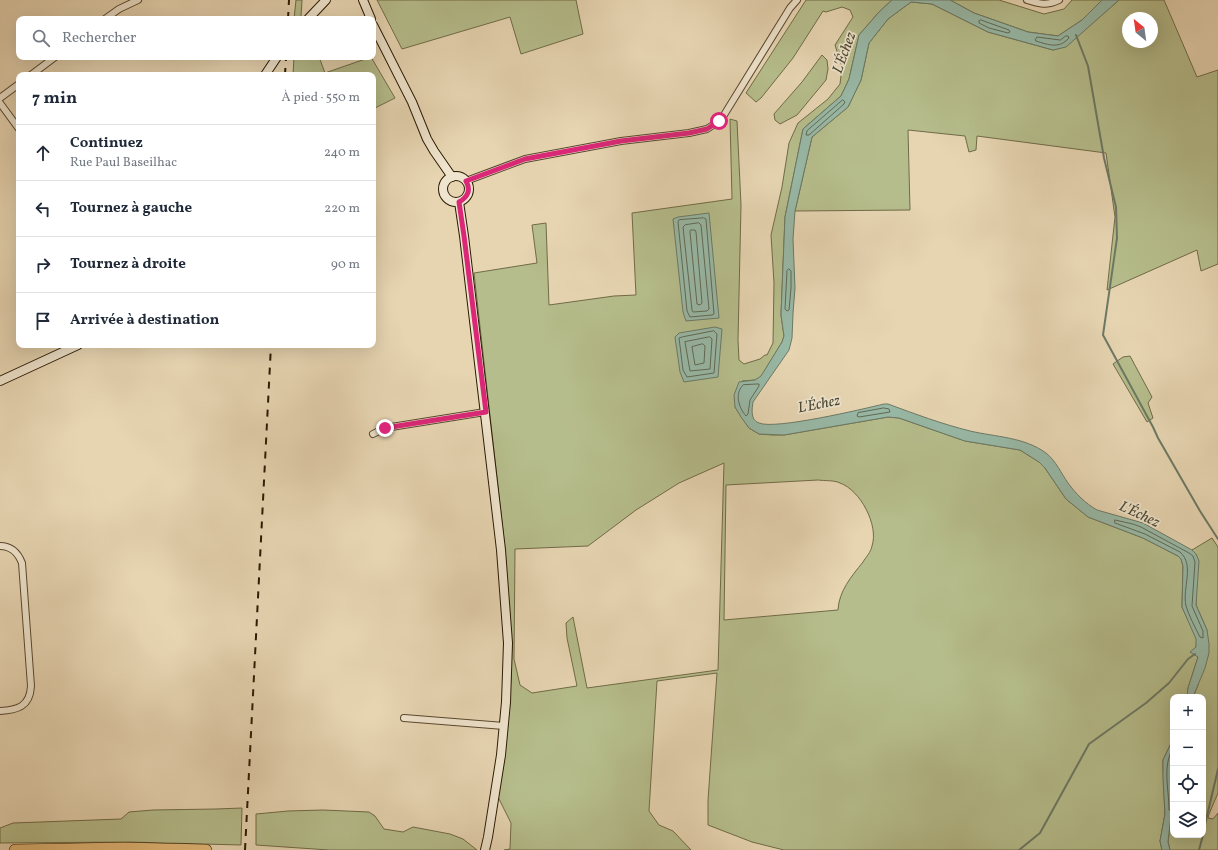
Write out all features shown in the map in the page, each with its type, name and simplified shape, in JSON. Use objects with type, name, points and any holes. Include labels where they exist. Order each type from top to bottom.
[{"type":"highway","points":[[15,850],[124,848],[206,850]]},
{"type":"street","points":[[109,16],[119,8],[138,0]]},
{"type":"street","points":[[311,16],[326,0]]},
{"type":"street","points":[[356,0],[364,2],[370,16]]},
{"type":"street","points":[[466,181],[468,185],[467,195],[464,199],[459,202],[450,201],[444,193],[445,184],[452,177],[457,177],[466,181],[525,159],[614,142],[689,133],[707,129],[719,121],[724,115],[790,8],[797,0]]},
{"type":"street","points":[[1027,0],[1041,5],[1053,3],[1059,0]]},
{"type":"street","points":[[376,30],[412,102],[427,139],[452,177]]},
{"type":"street","points":[[35,72],[51,60]]},
{"type":"street","points":[[267,72],[275,60]]},
{"type":"street","points":[[0,98],[16,86]]},
{"type":"street","points":[[0,103],[16,125]]},
{"type":"street","points":[[459,202],[486,412],[501,550],[508,643],[504,726],[485,850]]},
{"type":"street","points":[[0,381],[72,348]]},
{"type":"street","points":[[373,434],[385,428],[486,412]]},
{"type":"street","points":[[0,546],[5,546],[16,551],[22,563],[31,694],[24,705],[16,709],[0,712]]},
{"type":"street","points":[[404,718],[504,726]]},
{"type":"green space","points":[[296,0],[302,0],[301,16],[294,16]]},
{"type":"green space","points":[[377,0],[576,0],[583,34],[521,54],[510,17],[402,49]]},
{"type":"green space","points":[[806,0],[892,0],[879,12],[859,35],[849,79],[841,96],[803,129],[785,217],[781,315],[784,336],[761,377],[755,380],[742,381],[735,407],[749,428],[759,434],[784,435],[888,417],[899,418],[965,441],[1020,450],[1039,462],[1045,468],[1066,499],[1088,517],[1143,538],[1181,559],[1183,566],[1182,607],[1197,639],[1196,647],[1198,657],[1187,694],[1170,694],[1170,745],[1163,760],[1165,814],[1160,841],[1162,850],[784,850],[752,842],[708,825],[708,800],[717,673],[657,681],[649,811],[659,825],[673,831],[691,850],[504,850],[510,849],[511,823],[498,797],[510,700],[512,647],[505,549],[474,273],[537,263],[532,225],[546,223],[549,305],[614,296],[636,295],[632,213],[732,199],[730,119],[737,121],[741,205],[738,340],[739,360],[744,364],[767,355],[773,343],[774,283],[771,235],[782,187],[789,143],[798,123],[828,99],[840,84],[842,67],[835,45],[853,17],[850,10],[842,7],[826,12],[823,11],[793,58],[761,98],[756,102],[746,93]],"holes":[[[724,463],[718,670],[587,688],[573,617],[566,623],[567,638],[577,686],[532,693],[520,685],[514,659],[515,549],[588,546],[636,510],[679,483]],[[818,480],[838,482],[847,487],[861,500],[873,528],[871,550],[846,584],[838,610],[724,620],[726,485]]]},
{"type":"green space","points":[[950,0],[999,0],[1044,14],[1064,9],[1072,0],[1102,0],[1082,20],[1058,36],[1028,32],[974,13]]},
{"type":"green space","points":[[1119,0],[1164,0],[1197,77],[1218,70],[1218,264],[1201,271],[1197,250],[1107,290],[1115,217],[1106,153],[977,136],[976,150],[969,152],[965,136],[908,130],[910,210],[795,211],[812,137],[848,107],[861,80],[869,43],[888,19],[911,2],[932,4],[988,32],[1053,50],[1066,46]]},
{"type":"green space","points":[[822,55],[827,60],[828,69],[826,80],[797,115],[780,124],[775,120],[774,114],[802,82]]},
{"type":"green space","points":[[294,60],[320,60],[325,72],[293,72]]},
{"type":"green space","points":[[362,60],[373,60],[395,98],[376,108],[376,72],[328,72]]},
{"type":"green space","points":[[1130,356],[1152,397],[1148,403],[1153,418],[1147,422],[1113,364],[1123,357]]},
{"type":"green space","points":[[1212,538],[1218,547],[1218,793],[1208,818],[1213,819],[1218,813],[1218,850],[1170,850],[1168,842],[1170,825],[1170,838],[1206,838],[1206,694],[1194,694],[1198,685],[1207,630],[1196,605],[1196,554],[1192,550]]},
{"type":"green space","points":[[242,808],[241,845],[129,842],[0,843],[0,828],[13,823],[121,819],[129,812],[153,810]]},
{"type":"green space","points":[[323,810],[369,812],[375,816],[384,829],[403,832],[413,827],[450,834],[463,839],[477,850],[329,850],[256,845],[256,814]]},
{"type":"water","points":[[892,0],[950,0],[974,13],[1028,32],[1058,36],[1082,20],[1102,0],[1119,0],[1066,47],[1053,50],[988,32],[932,4],[911,2],[888,19],[869,43],[861,80],[848,107],[812,137],[795,211],[793,239],[795,288],[792,338],[789,350],[753,402],[753,417],[756,422],[759,423],[782,424],[888,404],[929,419],[970,431],[1010,438],[1028,444],[1046,453],[1056,463],[1074,491],[1097,510],[1143,523],[1192,550],[1196,554],[1199,561],[1196,605],[1207,630],[1209,653],[1205,668],[1194,694],[1187,694],[1198,657],[1190,652],[1196,647],[1196,639],[1182,607],[1183,566],[1181,559],[1143,538],[1088,517],[1066,499],[1045,468],[1039,462],[1020,450],[965,441],[899,418],[888,417],[784,435],[759,434],[749,428],[735,407],[734,395],[739,382],[755,380],[761,376],[782,342],[784,336],[781,315],[785,217],[803,129],[841,96],[849,79],[859,35],[879,12]]},
{"type":"water","points":[[709,213],[719,318],[686,321],[683,312],[673,219]]},
{"type":"water","points":[[715,327],[722,329],[718,377],[684,382],[680,372],[675,337],[679,333]]},
{"type":"water","points":[[1170,745],[1170,825],[1168,842],[1170,850],[1162,850],[1160,841],[1165,814],[1163,760]]},
{"type":"waterway","points":[[1076,35],[1088,66],[1104,158],[1116,207],[1117,238],[1103,335],[1158,438],[1218,539]]},
{"type":"waterway","points":[[1019,850],[1040,833],[1089,744],[1146,703],[1169,683],[1188,659],[1195,654]]},
{"type":"waterway","points":[[1206,820],[1218,769]]},
{"type":"waterway","points":[[1199,850],[1202,838]]},
{"type":"railway","points":[[288,16],[289,0]]},
{"type":"railway","points":[[285,72],[286,60]]},
{"type":"railway","points":[[245,850],[271,348]]},
{"type":"route","points":[[385,428],[486,412],[459,202],[464,199],[469,190],[466,181],[525,159],[621,141],[689,133],[707,129],[719,121]]},
{"type":"water label","name":"L'Échez","points":[[845,53]]},
{"type":"water label","name":"L'Échez","points":[[819,405]]},
{"type":"water label","name":"L'Échez","points":[[1139,515]]}]
